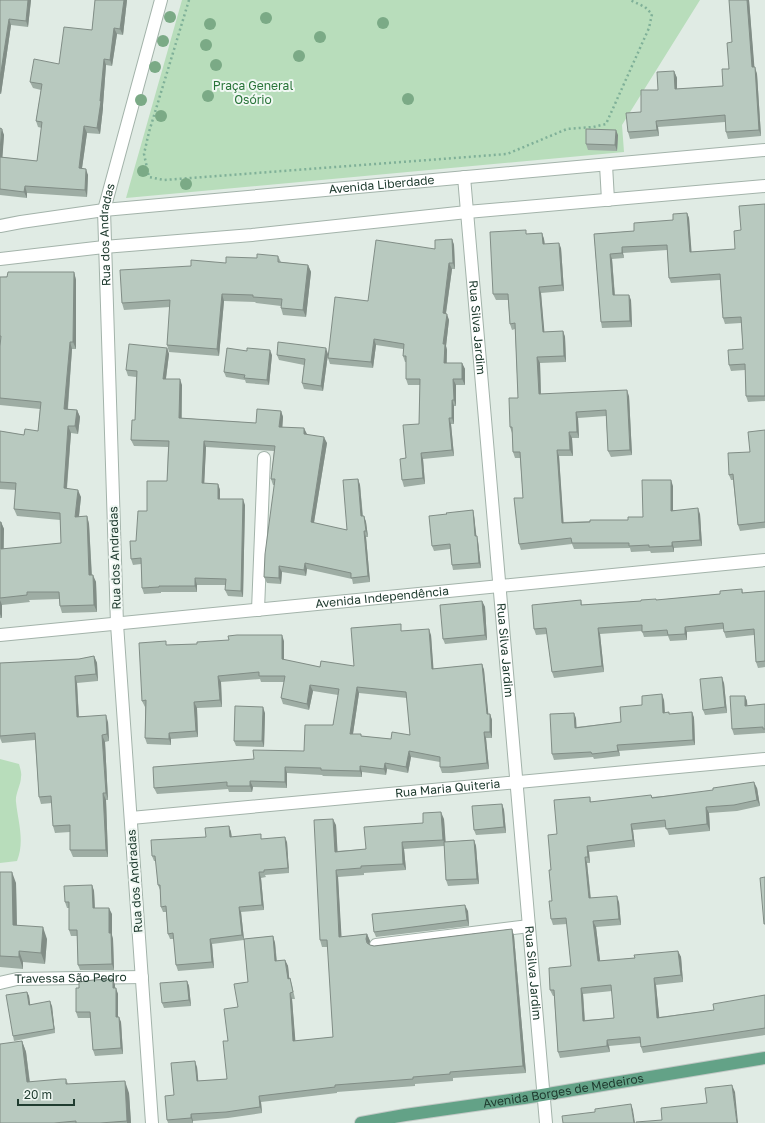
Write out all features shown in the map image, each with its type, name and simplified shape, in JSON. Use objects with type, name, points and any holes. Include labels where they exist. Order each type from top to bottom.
[{"type":"main road","name":"Avenida Borges de Medeiros","points":[[361,1123],[405,1115],[543,1095],[765,1058]]},
{"type":"street","name":"Rua dos Andradas","points":[[152,1123],[117,624],[104,210],[161,0]]},
{"type":"street","name":"Avenida Liberdade","points":[[0,226],[104,210],[765,150]]},
{"type":"street","points":[[606,165],[608,200]]},
{"type":"street","name":"Rua Silva Jardim","points":[[464,177],[546,1123]]},
{"type":"street","points":[[0,259],[104,247],[252,235],[467,212],[765,186]]},
{"type":"street","points":[[0,220],[20,222]]},
{"type":"street","points":[[258,610],[264,458]]},
{"type":"street","name":"Avenida Independência","points":[[0,635],[765,560]]},
{"type":"street","name":"Rua Maria Quiteria","points":[[131,818],[765,759]]},
{"type":"street","points":[[376,945],[529,926]]},
{"type":"street","name":"Travessa São Pedro","points":[[0,983],[17,979],[142,978]]},
{"type":"path","points":[[189,0],[149,132],[144,154],[149,177],[164,180],[507,154],[566,129],[593,128],[606,124],[649,28],[652,14],[645,7],[630,0]]},
{"type":"green space","name":"Praça General Osório","points":[[182,0],[700,0],[622,125],[624,152],[126,198]]},
{"type":"green space","points":[[0,759],[19,764],[21,780],[16,799],[21,839],[17,861],[0,863]]},
{"type":"building","points":[[0,0],[28,0],[26,21],[9,19],[0,78]]},
{"type":"building","points":[[95,0],[124,0],[120,29],[114,28],[110,60],[104,59],[101,101],[97,128],[84,126],[79,168],[86,169],[85,190],[25,186],[24,192],[0,189],[0,157],[37,161],[42,122],[36,121],[42,84],[30,82],[34,59],[59,64],[64,27],[92,30]]},
{"type":"building","points":[[729,0],[747,0],[752,67],[755,67],[759,130],[726,132],[725,115],[656,121],[657,130],[628,132],[626,113],[641,112],[641,90],[658,90],[657,72],[674,71],[675,89],[723,86],[722,69],[729,69],[727,43],[732,42]]},
{"type":"building","points":[[0,128],[2,129],[0,150]]},
{"type":"building","points":[[586,129],[616,130],[615,145],[586,144]]},
{"type":"building","points":[[765,204],[765,396],[746,396],[745,364],[729,365],[728,350],[743,349],[741,317],[723,318],[720,274],[669,278],[667,245],[622,247],[622,253],[610,254],[613,295],[629,295],[630,321],[601,322],[594,234],[634,231],[634,223],[673,220],[673,214],[687,213],[690,252],[735,249],[734,231],[741,230],[739,206]]},
{"type":"building","points":[[526,230],[526,234],[542,233],[543,244],[559,243],[562,285],[539,287],[543,332],[563,331],[564,356],[537,357],[539,394],[627,390],[630,450],[608,451],[606,410],[576,412],[577,432],[569,432],[570,450],[557,450],[562,523],[590,522],[590,520],[628,520],[628,517],[643,517],[642,480],[671,480],[671,511],[698,508],[700,540],[672,542],[672,546],[649,547],[649,545],[629,546],[629,543],[572,543],[571,538],[519,544],[514,498],[523,498],[520,452],[513,452],[509,398],[518,398],[515,323],[510,324],[508,294],[493,294],[490,232]]},
{"type":"building","points":[[452,239],[453,263],[449,263],[443,313],[447,314],[443,344],[445,344],[444,363],[462,363],[462,379],[453,379],[454,400],[452,400],[452,418],[449,418],[452,450],[421,453],[423,478],[402,480],[400,459],[406,458],[403,425],[419,424],[420,379],[406,379],[406,356],[403,356],[404,344],[374,339],[371,362],[328,358],[335,297],[368,301],[376,240],[435,249],[435,240]]},
{"type":"building","points":[[257,254],[278,256],[278,262],[308,265],[303,310],[281,308],[282,299],[253,297],[253,295],[222,294],[217,349],[167,345],[170,300],[122,303],[120,270],[191,266],[191,260],[226,263],[226,257],[257,258]]},
{"type":"building","points":[[8,272],[74,272],[73,342],[70,342],[64,409],[77,410],[75,426],[68,426],[64,488],[78,490],[75,517],[87,516],[89,575],[93,575],[94,605],[60,606],[59,592],[27,592],[27,595],[0,598],[0,522],[1,549],[61,543],[60,513],[14,509],[16,483],[0,482],[0,431],[24,435],[25,429],[38,431],[41,402],[0,398],[0,277],[7,277]]},
{"type":"building","points":[[278,342],[326,348],[321,386],[302,383],[305,359],[277,355]]},
{"type":"building","points":[[129,344],[167,348],[163,379],[180,379],[179,418],[256,423],[257,409],[281,411],[279,427],[304,428],[304,434],[324,437],[311,522],[347,530],[343,480],[358,479],[361,516],[364,516],[366,531],[364,531],[368,576],[351,578],[351,573],[305,563],[304,570],[279,566],[279,578],[264,577],[265,554],[275,479],[271,479],[275,446],[204,441],[202,483],[218,484],[218,499],[243,499],[241,591],[225,590],[226,579],[195,578],[195,586],[159,586],[142,588],[141,558],[131,559],[130,541],[136,541],[138,511],[147,511],[147,481],[167,481],[169,441],[131,440],[132,420],[135,420],[137,371],[126,370]]},
{"type":"building","points":[[227,348],[247,351],[247,348],[270,350],[267,380],[244,378],[245,375],[224,372]]},
{"type":"building","points":[[765,430],[765,522],[738,525],[733,474],[729,475],[728,453],[750,452],[748,432]]},
{"type":"building","points":[[473,510],[479,563],[452,565],[450,544],[432,546],[429,516]]},
{"type":"building","points":[[742,589],[742,593],[765,591],[765,661],[756,662],[754,629],[724,632],[723,623],[685,627],[685,634],[668,635],[667,630],[642,632],[642,625],[598,628],[602,666],[552,672],[546,628],[534,629],[532,605],[581,600],[581,605],[656,600],[720,594],[720,591]]},
{"type":"building","points":[[482,601],[485,635],[443,639],[440,605]]},
{"type":"building","points":[[401,624],[401,631],[429,629],[432,669],[482,664],[487,714],[490,714],[490,732],[484,732],[487,763],[440,767],[440,757],[409,751],[406,767],[385,763],[384,769],[360,766],[360,771],[285,767],[285,782],[250,781],[250,786],[227,786],[227,782],[154,788],[153,767],[254,759],[253,750],[304,751],[305,725],[333,725],[339,689],[310,685],[307,704],[281,698],[285,676],[259,676],[259,672],[218,676],[220,700],[194,702],[196,731],[169,733],[169,739],[145,738],[146,700],[142,701],[139,643],[166,641],[166,645],[197,644],[197,642],[229,640],[228,636],[237,635],[282,635],[282,659],[320,667],[321,661],[354,666],[351,628]],"holes":[[[357,687],[406,692],[410,735],[392,732],[391,739],[361,736],[361,734],[350,734]]]},
{"type":"building","points":[[94,656],[96,674],[75,676],[77,717],[106,715],[107,734],[102,735],[106,793],[103,793],[106,850],[70,850],[70,825],[53,826],[51,796],[39,797],[35,733],[0,736],[0,663],[79,659]]},
{"type":"building","points":[[722,677],[725,707],[703,710],[700,679]]},
{"type":"building","points":[[662,694],[663,713],[669,712],[669,714],[692,712],[693,740],[617,745],[618,751],[592,754],[591,752],[552,754],[550,714],[574,713],[575,728],[621,722],[620,707],[642,705],[642,696]]},
{"type":"building","points":[[730,696],[745,696],[745,706],[765,704],[765,729],[763,729],[763,727],[732,729]]},
{"type":"building","points":[[235,706],[263,707],[262,741],[234,741]]},
{"type":"building","points":[[754,782],[757,800],[734,805],[706,807],[707,824],[666,829],[665,820],[631,824],[633,840],[587,846],[588,857],[585,857],[589,898],[617,896],[619,919],[593,921],[598,961],[635,958],[634,955],[678,951],[681,975],[654,978],[657,1018],[714,1010],[713,1004],[765,995],[765,1028],[641,1047],[640,1037],[607,1040],[607,1046],[558,1052],[554,990],[550,990],[549,968],[571,966],[566,918],[551,919],[549,901],[552,901],[548,835],[557,834],[554,800],[590,797],[590,802],[651,795],[652,798],[713,790],[713,788]],"holes":[[[611,985],[614,1018],[583,1021],[581,988]]]},
{"type":"building","points":[[502,804],[504,827],[474,830],[472,806]]},
{"type":"building","points":[[441,812],[443,840],[402,842],[403,864],[361,866],[361,868],[336,870],[339,937],[367,934],[367,943],[374,946],[512,929],[523,1066],[450,1072],[450,1074],[413,1077],[413,1079],[335,1085],[335,1087],[259,1096],[260,1107],[226,1112],[191,1114],[191,1118],[167,1120],[165,1096],[174,1095],[171,1063],[195,1061],[197,1081],[227,1079],[223,1041],[228,1041],[224,1009],[238,1007],[234,984],[248,982],[244,939],[273,936],[275,961],[285,960],[288,979],[290,978],[293,992],[290,993],[293,1041],[333,1037],[327,940],[320,940],[314,820],[333,819],[335,852],[366,849],[364,827],[423,823],[423,813]]},
{"type":"building","points":[[229,826],[230,837],[261,834],[261,839],[285,837],[288,868],[264,870],[264,872],[259,872],[262,905],[239,907],[242,935],[210,939],[212,962],[176,965],[173,933],[168,934],[166,906],[161,907],[160,885],[158,885],[155,856],[152,856],[151,840],[206,837],[205,828]]},
{"type":"building","points":[[474,840],[477,879],[446,880],[444,842]]},
{"type":"building","points":[[0,872],[12,872],[13,925],[43,927],[41,953],[19,951],[19,957],[0,956]]},
{"type":"building","points":[[765,877],[765,924],[764,924],[760,878]]},
{"type":"building","points":[[92,885],[93,908],[109,908],[109,933],[111,933],[112,964],[78,965],[77,930],[69,930],[69,902],[65,902],[64,886]]},
{"type":"building","points":[[465,905],[467,920],[374,932],[372,914]]},
{"type":"building","points":[[113,979],[113,988],[116,988],[116,1017],[119,1017],[121,1048],[93,1050],[90,1012],[76,1012],[76,988],[79,988],[79,982]]},
{"type":"building","points":[[187,981],[189,1000],[162,1003],[160,983]]},
{"type":"building","points":[[27,992],[29,1005],[50,1001],[54,1029],[13,1036],[6,995]]},
{"type":"building","points":[[22,1041],[27,1082],[61,1079],[66,1079],[66,1084],[125,1081],[127,1121],[100,1123],[76,1123],[76,1121],[54,1123],[0,1123],[0,1044]]},
{"type":"building","points":[[732,1085],[737,1123],[636,1123],[662,1120],[661,1108],[707,1103],[705,1088]]},
{"type":"building","points":[[631,1104],[634,1123],[563,1123],[562,1116],[595,1112],[595,1109]]}]
